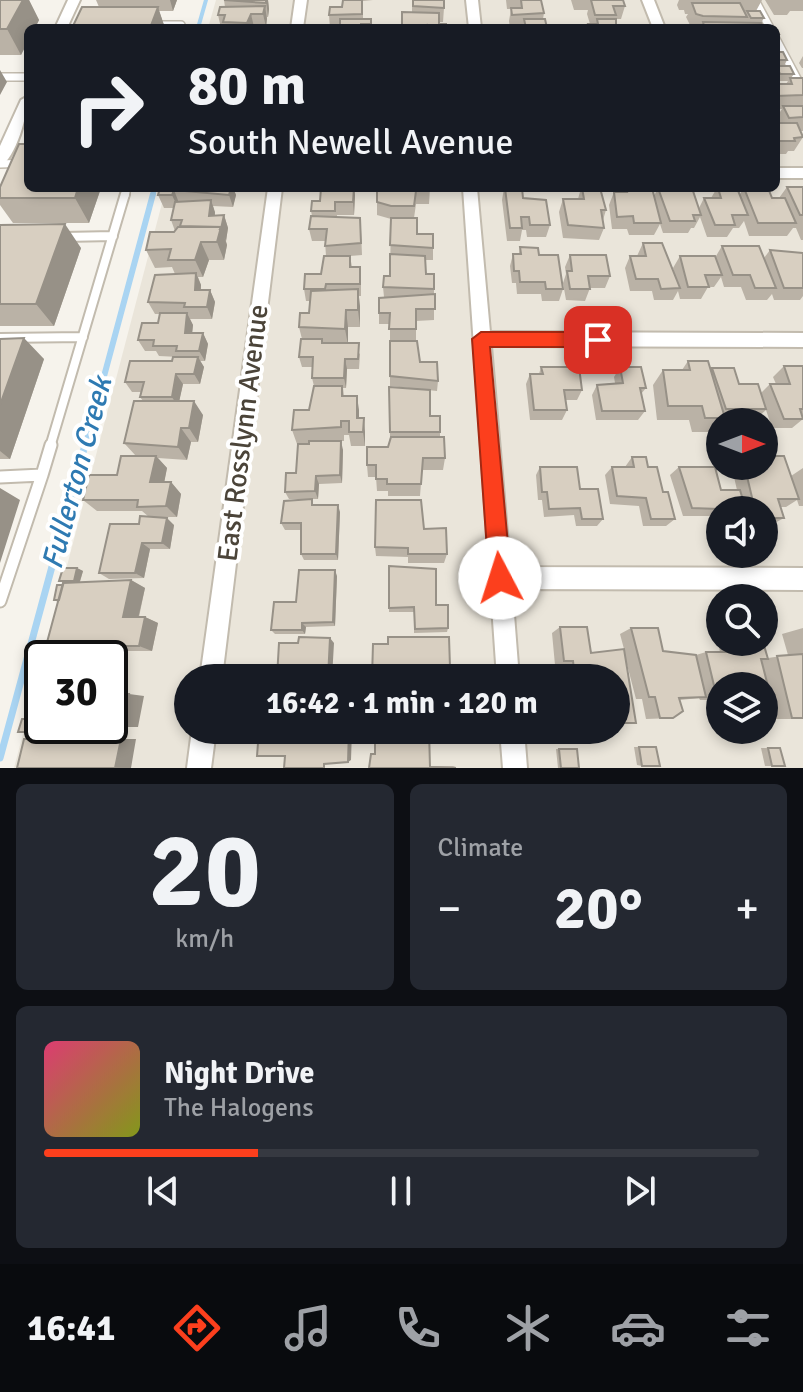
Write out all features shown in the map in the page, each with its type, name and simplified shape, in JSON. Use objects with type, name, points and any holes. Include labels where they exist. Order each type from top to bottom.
[{"type":"street","points":[[63,24],[74,0]]},
{"type":"street","points":[[298,24],[301,0]]},
{"type":"street","points":[[472,0],[475,24]]},
{"type":"street","points":[[648,0],[657,24]]},
{"type":"street","points":[[0,162],[24,109]]},
{"type":"street","points":[[780,173],[803,173]]},
{"type":"street","name":"East Rosslynn Avenue","points":[[213,664],[274,192]]},
{"type":"street","points":[[470,192],[507,664]]},
{"type":"street","points":[[481,339],[803,340]]},
{"type":"street","points":[[500,578],[803,579]]},
{"type":"street","points":[[199,768],[202,744]]},
{"type":"street","points":[[513,744],[515,768]]},
{"type":"lane","points":[[755,0],[768,24]]},
{"type":"lane","points":[[780,47],[803,90]]},
{"type":"lane","points":[[0,77],[24,77]]},
{"type":"lane","points":[[0,162],[24,163]]},
{"type":"lane","points":[[0,601],[42,475],[126,192]]},
{"type":"lane","points":[[56,237],[113,236]]},
{"type":"lane","points":[[0,338],[83,337]]},
{"type":"lane","points":[[0,477],[42,475]]},
{"type":"shaded area","points":[[216,0],[803,0],[803,768],[14,768],[24,730],[24,744],[128,744],[128,640],[48,640],[165,192],[780,192],[780,24],[209,24]]},
{"type":"building","points":[[0,0],[23,0],[7,29],[0,29]]},
{"type":"building","points":[[224,0],[266,0],[266,3]]},
{"type":"building","points":[[343,0],[362,0],[362,14],[329,15],[330,7],[342,7]]},
{"type":"building","points":[[413,0],[444,0],[444,8],[413,6]]},
{"type":"building","points":[[521,0],[541,0],[544,13],[512,15],[511,8],[522,8]]},
{"type":"building","points":[[591,0],[623,0],[625,6],[613,6],[616,15],[595,15]]},
{"type":"building","points":[[692,3],[740,3],[747,17],[703,16],[696,14]]},
{"type":"building","points":[[265,6],[263,14],[251,14],[247,23],[223,22],[225,15],[218,15],[220,7]]},
{"type":"building","points":[[82,7],[158,7],[152,24],[74,24]]},
{"type":"building","points":[[747,11],[760,11],[764,18],[751,18]]},
{"type":"building","points":[[402,12],[439,13],[439,24],[402,24]]},
{"type":"building","points":[[340,19],[371,19],[371,24],[340,24]]},
{"type":"building","points":[[524,19],[545,19],[546,24],[525,24]]},
{"type":"building","points":[[597,19],[616,19],[616,24],[598,24]]},
{"type":"building","points":[[703,22],[762,24],[704,24]]},
{"type":"building","points":[[780,66],[790,66],[794,74],[780,74]]},
{"type":"building","points":[[790,78],[803,78],[803,95],[780,96],[780,84],[792,84]]},
{"type":"building","points":[[783,106],[803,106],[803,117],[789,118]]},
{"type":"building","points":[[780,123],[797,123],[803,137],[794,138],[795,141],[780,141]]},
{"type":"building","points":[[19,144],[24,144],[24,192],[77,192],[75,198],[0,198],[0,187]]},
{"type":"building","points":[[787,187],[803,187],[803,215],[800,215]]},
{"type":"building","points":[[159,192],[173,192],[172,195],[158,195]]},
{"type":"building","points":[[196,192],[230,192],[229,195]]},
{"type":"building","points":[[321,192],[354,192],[353,202],[335,202],[335,211],[311,211],[312,201],[320,201]]},
{"type":"building","points":[[377,192],[416,192],[414,206],[391,206],[377,202]]},
{"type":"building","points":[[506,192],[522,192],[523,198],[546,200],[550,225],[530,225],[529,217],[521,217],[522,228],[510,228]]},
{"type":"building","points":[[583,192],[601,192],[606,210],[601,210],[604,228],[568,225],[563,199],[584,199]]},
{"type":"building","points":[[614,192],[653,192],[661,223],[634,223],[633,216],[617,217]]},
{"type":"building","points":[[659,192],[693,192],[701,215],[693,215],[695,221],[670,221]]},
{"type":"building","points":[[719,192],[739,192],[748,215],[732,215],[735,225],[715,225],[704,198],[721,198]]},
{"type":"building","points":[[746,192],[770,192],[772,198],[785,198],[796,223],[758,223]]},
{"type":"building","points":[[211,200],[209,216],[224,215],[221,229],[180,226],[182,220],[171,220],[175,202]]},
{"type":"building","points":[[311,216],[360,218],[361,243],[325,246],[327,229],[309,229]]},
{"type":"building","points":[[391,218],[417,218],[417,234],[433,234],[433,248],[390,245]]},
{"type":"building","points":[[65,224],[36,304],[0,304],[0,225]]},
{"type":"building","points":[[178,227],[221,227],[217,242],[201,242],[195,260],[168,260],[171,249],[146,250],[150,232],[174,232]]},
{"type":"building","points":[[643,243],[662,243],[680,288],[661,289],[658,279],[636,279],[630,256],[646,256]]},
{"type":"building","points":[[722,246],[759,246],[776,288],[755,288],[750,275],[733,275]]},
{"type":"building","points":[[520,247],[538,248],[539,255],[558,255],[563,289],[546,289],[545,282],[520,282],[519,271],[514,271],[513,254],[521,254]]},
{"type":"building","points":[[770,250],[803,253],[803,288],[784,288]]},
{"type":"building","points":[[390,254],[425,256],[426,274],[434,274],[434,289],[383,287],[384,276],[390,276]]},
{"type":"building","points":[[570,255],[606,255],[610,276],[588,276],[590,289],[570,289],[567,271],[572,271]]},
{"type":"building","points":[[324,256],[350,256],[350,267],[360,267],[360,284],[326,284],[325,289],[304,289],[305,274],[321,274]]},
{"type":"building","points":[[680,256],[715,256],[722,275],[705,275],[709,287],[688,287]]},
{"type":"building","points":[[196,273],[195,290],[210,290],[207,307],[148,302],[155,275]]},
{"type":"building","points":[[358,289],[358,310],[346,310],[345,329],[299,327],[300,313],[309,313],[311,291]]},
{"type":"building","points":[[435,294],[435,309],[416,309],[416,329],[389,329],[390,313],[379,313],[379,298]]},
{"type":"building","points":[[160,313],[187,313],[185,333],[203,333],[199,351],[176,351],[177,346],[153,346],[154,340],[138,340],[142,323],[158,323]]},
{"type":"building","points":[[24,338],[0,405],[0,339]]},
{"type":"building","points":[[301,339],[322,339],[322,343],[359,343],[358,359],[345,359],[344,378],[312,378],[313,357],[299,357]]},
{"type":"building","points":[[390,341],[417,341],[420,362],[437,362],[438,381],[390,376]]},
{"type":"building","points":[[173,357],[198,357],[194,374],[176,374],[172,397],[140,397],[144,382],[125,382],[130,361],[172,361]]},
{"type":"building","points":[[688,361],[708,361],[722,408],[706,408],[706,418],[702,406],[668,406],[663,370],[690,370]]},
{"type":"building","points":[[784,366],[803,366],[803,409],[800,409],[803,419],[784,419],[770,384],[790,384]]},
{"type":"building","points":[[541,367],[579,367],[582,390],[564,390],[567,410],[534,410],[530,374],[543,374]]},
{"type":"building","points":[[620,367],[641,367],[646,388],[640,388],[645,411],[602,411],[597,385],[623,383]]},
{"type":"building","points":[[712,368],[734,368],[739,384],[758,384],[766,408],[726,408]]},
{"type":"building","points":[[314,386],[342,386],[342,396],[357,396],[357,418],[364,418],[363,432],[349,432],[349,421],[341,421],[341,427],[292,430],[294,410],[309,410]]},
{"type":"building","points":[[389,387],[430,390],[430,416],[440,416],[440,432],[390,432]]},
{"type":"building","points":[[134,401],[194,401],[189,428],[181,428],[178,447],[124,443]]},
{"type":"building","points":[[391,437],[444,437],[445,458],[423,458],[421,484],[387,484],[387,479],[376,479],[376,465],[367,465],[367,447],[388,447]]},
{"type":"building","points":[[309,441],[341,441],[340,475],[316,476],[315,491],[285,492],[286,473],[296,473],[298,444],[309,444]]},
{"type":"building","points":[[121,456],[156,456],[150,482],[171,482],[166,506],[137,507],[138,500],[83,500],[89,475],[117,475]]},
{"type":"building","points":[[778,456],[784,456],[799,499],[752,496],[748,480],[778,480]]},
{"type":"building","points":[[632,457],[646,457],[648,467],[657,467],[663,492],[668,492],[675,519],[651,519],[646,498],[617,496],[612,467],[634,467]]},
{"type":"building","points":[[540,467],[577,467],[580,489],[598,489],[603,519],[582,519],[580,508],[549,509],[547,492],[542,492]]},
{"type":"building","points":[[679,467],[706,467],[706,480],[718,480],[721,490],[740,490],[742,496],[706,496],[706,509],[692,508]]},
{"type":"building","points":[[312,499],[312,505],[338,505],[336,554],[301,554],[301,523],[281,523],[284,501]]},
{"type":"building","points":[[778,499],[784,518],[778,518]]},
{"type":"building","points":[[376,500],[421,500],[424,529],[446,528],[447,554],[408,554],[408,548],[375,547]]},
{"type":"building","points":[[140,516],[167,518],[162,543],[142,543],[135,573],[99,573],[110,524],[139,524]]},
{"type":"building","points":[[389,566],[436,569],[436,605],[448,605],[448,628],[415,629],[414,607],[389,608]]},
{"type":"building","points":[[63,568],[77,568],[74,581],[59,581]]},
{"type":"building","points":[[299,570],[335,570],[333,622],[302,623],[302,630],[271,630],[274,602],[296,602]]},
{"type":"building","points":[[131,580],[123,617],[145,617],[139,646],[128,646],[128,640],[48,640],[63,583]]},
{"type":"building","points":[[57,585],[63,585],[59,600],[54,600]]},
{"type":"building","points":[[560,627],[587,627],[591,653],[624,649],[626,664],[573,664],[573,661],[564,661]]},
{"type":"building","points":[[631,628],[658,628],[663,651],[696,655],[706,697],[679,698],[683,711],[673,718],[660,718],[655,697],[649,697]]},
{"type":"building","points":[[299,637],[330,638],[329,664],[278,664],[279,643],[298,643]]},
{"type":"building","points":[[388,637],[449,637],[450,664],[372,664],[373,644],[388,644]]},
{"type":"building","points":[[803,654],[803,718],[792,718],[778,656]]},
{"type":"building","points":[[707,656],[767,656],[768,659],[761,659],[764,672],[711,672]]},
{"type":"building","points":[[630,686],[636,723],[630,723]]},
{"type":"building","points":[[22,719],[24,719],[24,732],[18,732]]},
{"type":"building","points":[[24,739],[24,744],[120,744],[115,768],[17,768]]},
{"type":"building","points":[[258,744],[349,744],[348,762],[324,764],[324,768],[284,768],[285,756],[257,756]]},
{"type":"building","points":[[375,744],[429,744],[430,767],[456,768],[369,768],[371,754],[375,754]]},
{"type":"building","points":[[639,747],[656,747],[660,766],[642,766]]},
{"type":"building","points":[[768,748],[780,748],[785,766],[772,766]]},
{"type":"building","points":[[559,749],[577,749],[579,768],[561,768]]},
{"type":"waterway","name":"Fullerton Creek","points":[[199,24],[206,0]]},
{"type":"waterway","name":"Fullerton Creek","points":[[153,196],[154,192]]},
{"type":"waterway","name":"Fullerton Creek","points":[[85,447],[153,194]]},
{"type":"waterway","name":"Fullerton Creek","points":[[0,758],[85,445]]},
{"type":"route","points":[[500,578],[481,339],[598,340]]}]
